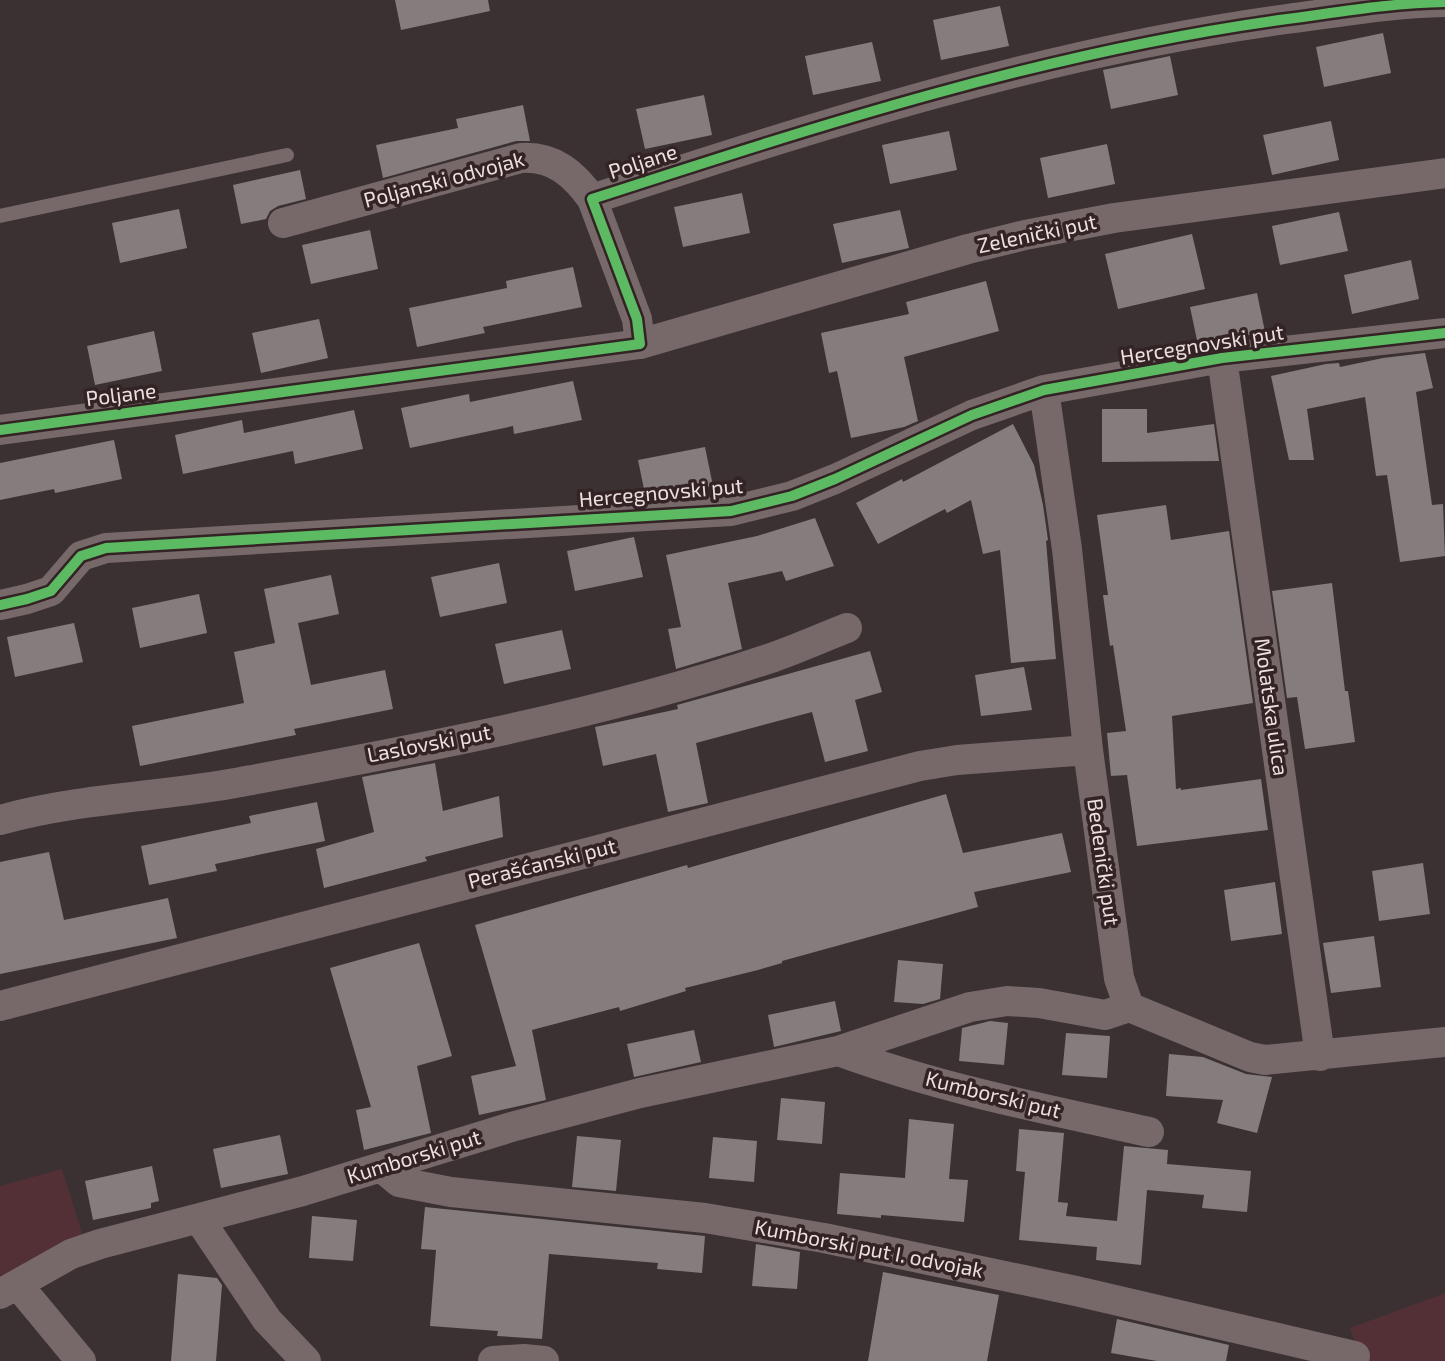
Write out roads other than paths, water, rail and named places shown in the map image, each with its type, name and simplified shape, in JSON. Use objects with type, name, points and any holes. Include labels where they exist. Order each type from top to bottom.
[{"type":"street","name":"Poljane","points":[[0,430],[640,344],[637,320],[592,199],[788,136],[1101,51],[1204,30],[1367,8],[1445,2]]},
{"type":"street","name":"Poljanski odvojak","points":[[283,223],[521,158],[535,157],[557,163],[578,180],[592,199]]},
{"type":"street","name":"Zelenički put","points":[[640,344],[1025,235],[1114,218],[1445,173]]},
{"type":"street","name":"Hercegnovski put","points":[[0,605],[51,591],[81,555],[106,548],[732,511],[793,496],[972,415],[1044,390],[1222,358],[1445,333]]},
{"type":"street","name":"Molatska ulica","points":[[1222,358],[1320,1056]]},
{"type":"street","name":"Bedenički put","points":[[1044,390],[1067,549],[1088,750],[1119,978],[1129,1007]]},
{"type":"street","name":"Laslovski put","points":[[0,820],[85,802],[145,797],[239,782],[569,716],[770,659],[847,628]]},
{"type":"street","name":"Perašćanski put","points":[[0,1006],[920,766],[957,760],[1088,750]]},
{"type":"street","name":"Kumborski put","points":[[9,1289],[71,1254],[100,1244],[199,1219],[515,1126],[640,1093],[838,1051],[970,1007],[1007,1001],[1039,1003],[1105,1015],[1129,1007]]},
{"type":"street","points":[[1129,1007],[1250,1057],[1265,1060],[1445,1042]]},
{"type":"street","name":"Kumborski put","points":[[838,1051],[884,1068],[998,1099],[1149,1132]]},
{"type":"street","name":"Kumborski put I. odvojak","points":[[382,1167],[399,1182],[451,1192],[705,1218],[824,1238],[1076,1291],[1355,1356]]},
{"type":"street","points":[[199,1219],[267,1320],[306,1361]]},
{"type":"street","points":[[9,1289],[81,1361]]},
{"type":"street","points":[[493,1361],[544,1361]]},
{"type":"lane","points":[[0,216],[287,155]]}]
